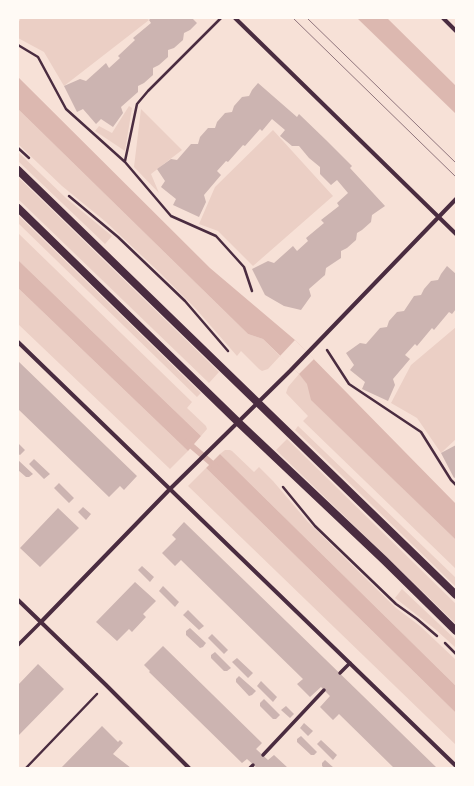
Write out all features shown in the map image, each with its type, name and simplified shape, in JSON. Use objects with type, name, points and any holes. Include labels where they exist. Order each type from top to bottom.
[{"type":"main road","points":[[18,170],[259,402],[456,595]]},
{"type":"main road","points":[[18,208],[456,631]]},
{"type":"street","points":[[235,18],[456,234]]},
{"type":"street","points":[[442,18],[456,32]]},
{"type":"street","points":[[18,646],[170,489],[239,423],[290,371],[456,199]]},
{"type":"street","points":[[18,342],[456,766]]},
{"type":"street","points":[[18,600],[106,684],[189,768]]},
{"type":"street","points":[[340,673],[350,663]]},
{"type":"street","points":[[263,755],[324,690]]},
{"type":"path","points":[[125,162],[137,104],[148,91],[221,18]]},
{"type":"path","points":[[18,45],[38,57],[66,109],[125,162],[171,216],[216,236],[244,267],[252,290]]},
{"type":"path","points":[[18,148],[29,159]]},
{"type":"path","points":[[63,192],[113,233],[179,296],[233,356]]},
{"type":"path","points":[[321,339],[349,384],[421,432],[451,480],[456,485]]},
{"type":"path","points":[[26,768],[106,684]]},
{"type":"shaded area","points":[[21,18],[146,18],[149,20],[64,86],[44,52],[18,38],[18,23]]},
{"type":"shaded area","points":[[357,18],[387,18],[456,86],[456,114]]},
{"type":"shaded area","points":[[18,77],[210,268],[295,340],[456,504],[456,540],[311,400],[307,384],[299,374],[263,339],[248,334],[18,109]]},
{"type":"shaded area","points":[[129,106],[132,108],[125,151],[95,131],[99,126],[112,133]]},
{"type":"shaded area","points":[[18,109],[248,334],[263,339],[280,356],[268,369],[262,371],[259,369],[241,351],[237,356],[196,309],[158,271],[106,222],[62,186],[18,144]]},
{"type":"shaded area","points":[[141,109],[182,150],[151,174],[159,193],[134,167]]},
{"type":"shaded area","points":[[273,130],[333,196],[253,266],[218,231],[199,224],[215,187]]},
{"type":"shaded area","points":[[18,152],[66,198],[112,236],[105,244],[18,161]]},
{"type":"shaded area","points":[[18,177],[219,372],[209,383],[18,199]]},
{"type":"shaded area","points":[[18,215],[201,393],[197,397],[18,223]]},
{"type":"shaded area","points":[[18,233],[192,402],[187,408],[206,426],[207,429],[201,436],[18,260]]},
{"type":"shaded area","points":[[18,260],[201,436],[188,451],[18,288]]},
{"type":"shaded area","points":[[18,288],[188,451],[170,469],[18,324]]},
{"type":"shaded area","points":[[456,327],[456,439],[441,453],[417,418],[391,403],[411,365]]},
{"type":"shaded area","points":[[299,374],[308,384],[312,400],[456,540],[456,569],[303,421],[308,416],[286,393],[288,387]]},
{"type":"shaded area","points":[[298,426],[456,578],[456,587],[295,430]]},
{"type":"shaded area","points":[[287,439],[456,604],[456,624],[276,450]]},
{"type":"shaded area","points":[[225,450],[232,451],[254,472],[259,467],[308,522],[396,608],[420,626],[456,660],[456,686],[220,454]]},
{"type":"shaded area","points":[[220,454],[456,686],[456,713],[206,468]]},
{"type":"shaded area","points":[[206,468],[456,713],[456,745],[188,486]]},
{"type":"shaded area","points":[[402,589],[456,640],[456,648],[435,629],[395,598]]},
{"type":"pier","points":[[295,340],[314,359],[299,374],[280,356]]},
{"type":"building","points":[[151,18],[192,18],[197,23],[190,30],[184,33],[183,40],[174,48],[168,50],[168,57],[153,68],[153,75],[138,86],[138,92],[121,107],[123,113],[113,127],[101,119],[96,124],[83,109],[77,112],[64,86],[80,79],[86,81],[106,63],[109,68],[120,58],[118,56],[135,40],[133,38],[151,23],[149,20]]},
{"type":"building","points":[[258,83],[297,117],[299,114],[326,140],[352,166],[350,168],[385,206],[372,215],[371,222],[357,233],[356,240],[341,251],[341,258],[326,268],[325,275],[309,289],[311,296],[301,310],[284,306],[265,295],[252,269],[268,261],[274,263],[293,246],[297,251],[308,241],[306,238],[324,223],[321,220],[339,206],[337,203],[348,193],[337,180],[331,185],[320,174],[320,167],[309,158],[299,146],[292,146],[280,136],[285,130],[272,119],[262,131],[260,129],[245,146],[243,145],[228,162],[226,161],[217,171],[221,175],[204,195],[206,202],[199,217],[173,205],[176,199],[161,187],[165,181],[157,169],[171,159],[177,160],[191,144],[198,144],[200,137],[208,128],[215,128],[217,122],[225,113],[232,112],[234,106],[242,97],[249,96]]},
{"type":"building","points":[[447,266],[456,274],[456,309],[452,314],[449,312],[434,330],[432,328],[417,346],[415,344],[405,355],[410,359],[393,379],[395,385],[388,401],[362,389],[365,382],[350,370],[354,365],[346,353],[360,343],[366,344],[380,328],[387,327],[389,321],[397,312],[404,311],[414,296],[421,295],[431,281],[438,280]]},
{"type":"building","points":[[18,361],[137,476],[124,490],[120,486],[109,497],[18,409]]},
{"type":"building","points":[[18,443],[25,450],[20,455],[18,454]]},
{"type":"building","points":[[456,445],[456,477],[454,478],[441,453]]},
{"type":"building","points":[[34,459],[50,474],[44,479],[29,464]]},
{"type":"building","points":[[18,460],[33,474],[26,477],[18,470]]},
{"type":"building","points":[[59,483],[74,498],[69,503],[54,488]]},
{"type":"building","points":[[83,507],[91,514],[86,520],[78,512]]},
{"type":"building","points":[[58,508],[79,528],[40,567],[20,548]]},
{"type":"building","points":[[184,522],[437,768],[394,768],[339,714],[333,720],[320,707],[330,696],[321,687],[310,697],[297,684],[303,679],[181,560],[175,566],[162,553],[176,539],[172,535]]},
{"type":"building","points":[[142,566],[154,577],[150,582],[138,570]]},
{"type":"building","points":[[135,582],[156,601],[143,614],[146,617],[132,632],[129,629],[117,641],[96,622]]},
{"type":"building","points":[[163,586],[179,602],[175,607],[159,591]]},
{"type":"building","points":[[188,610],[204,626],[199,630],[183,615]]},
{"type":"building","points":[[190,628],[206,643],[203,647],[200,648],[186,635],[186,631]]},
{"type":"building","points":[[212,634],[228,650],[224,654],[208,638]]},
{"type":"building","points":[[163,646],[262,743],[256,749],[268,760],[274,755],[288,768],[257,768],[247,759],[242,763],[149,672],[150,671],[144,665]]},
{"type":"building","points":[[215,652],[231,668],[224,671],[211,658],[211,655]]},
{"type":"building","points":[[237,658],[253,673],[248,678],[232,662]]},
{"type":"building","points":[[38,664],[64,689],[18,736],[18,685]]},
{"type":"building","points":[[239,676],[256,691],[252,695],[249,696],[236,682],[236,679]]},
{"type":"building","points":[[261,681],[277,697],[273,702],[257,686]]},
{"type":"building","points":[[264,699],[280,715],[276,719],[273,719],[260,706],[260,703]]},
{"type":"building","points":[[286,706],[294,714],[290,718],[281,710]]},
{"type":"building","points":[[304,723],[313,731],[308,736],[300,728]]},
{"type":"building","points":[[102,726],[118,742],[120,740],[123,743],[113,754],[131,768],[61,768]]},
{"type":"building","points":[[301,736],[317,752],[314,755],[311,755],[297,742],[297,739]]},
{"type":"building","points":[[321,740],[337,755],[333,760],[317,744]]},
{"type":"building","points":[[325,760],[334,768],[324,768],[322,763]]},
{"type":"waterway","points":[[187,442],[216,467]]},
{"type":"tram line","points":[[293,18],[456,177]]},
{"type":"tram line","points":[[307,18],[456,163]]}]
